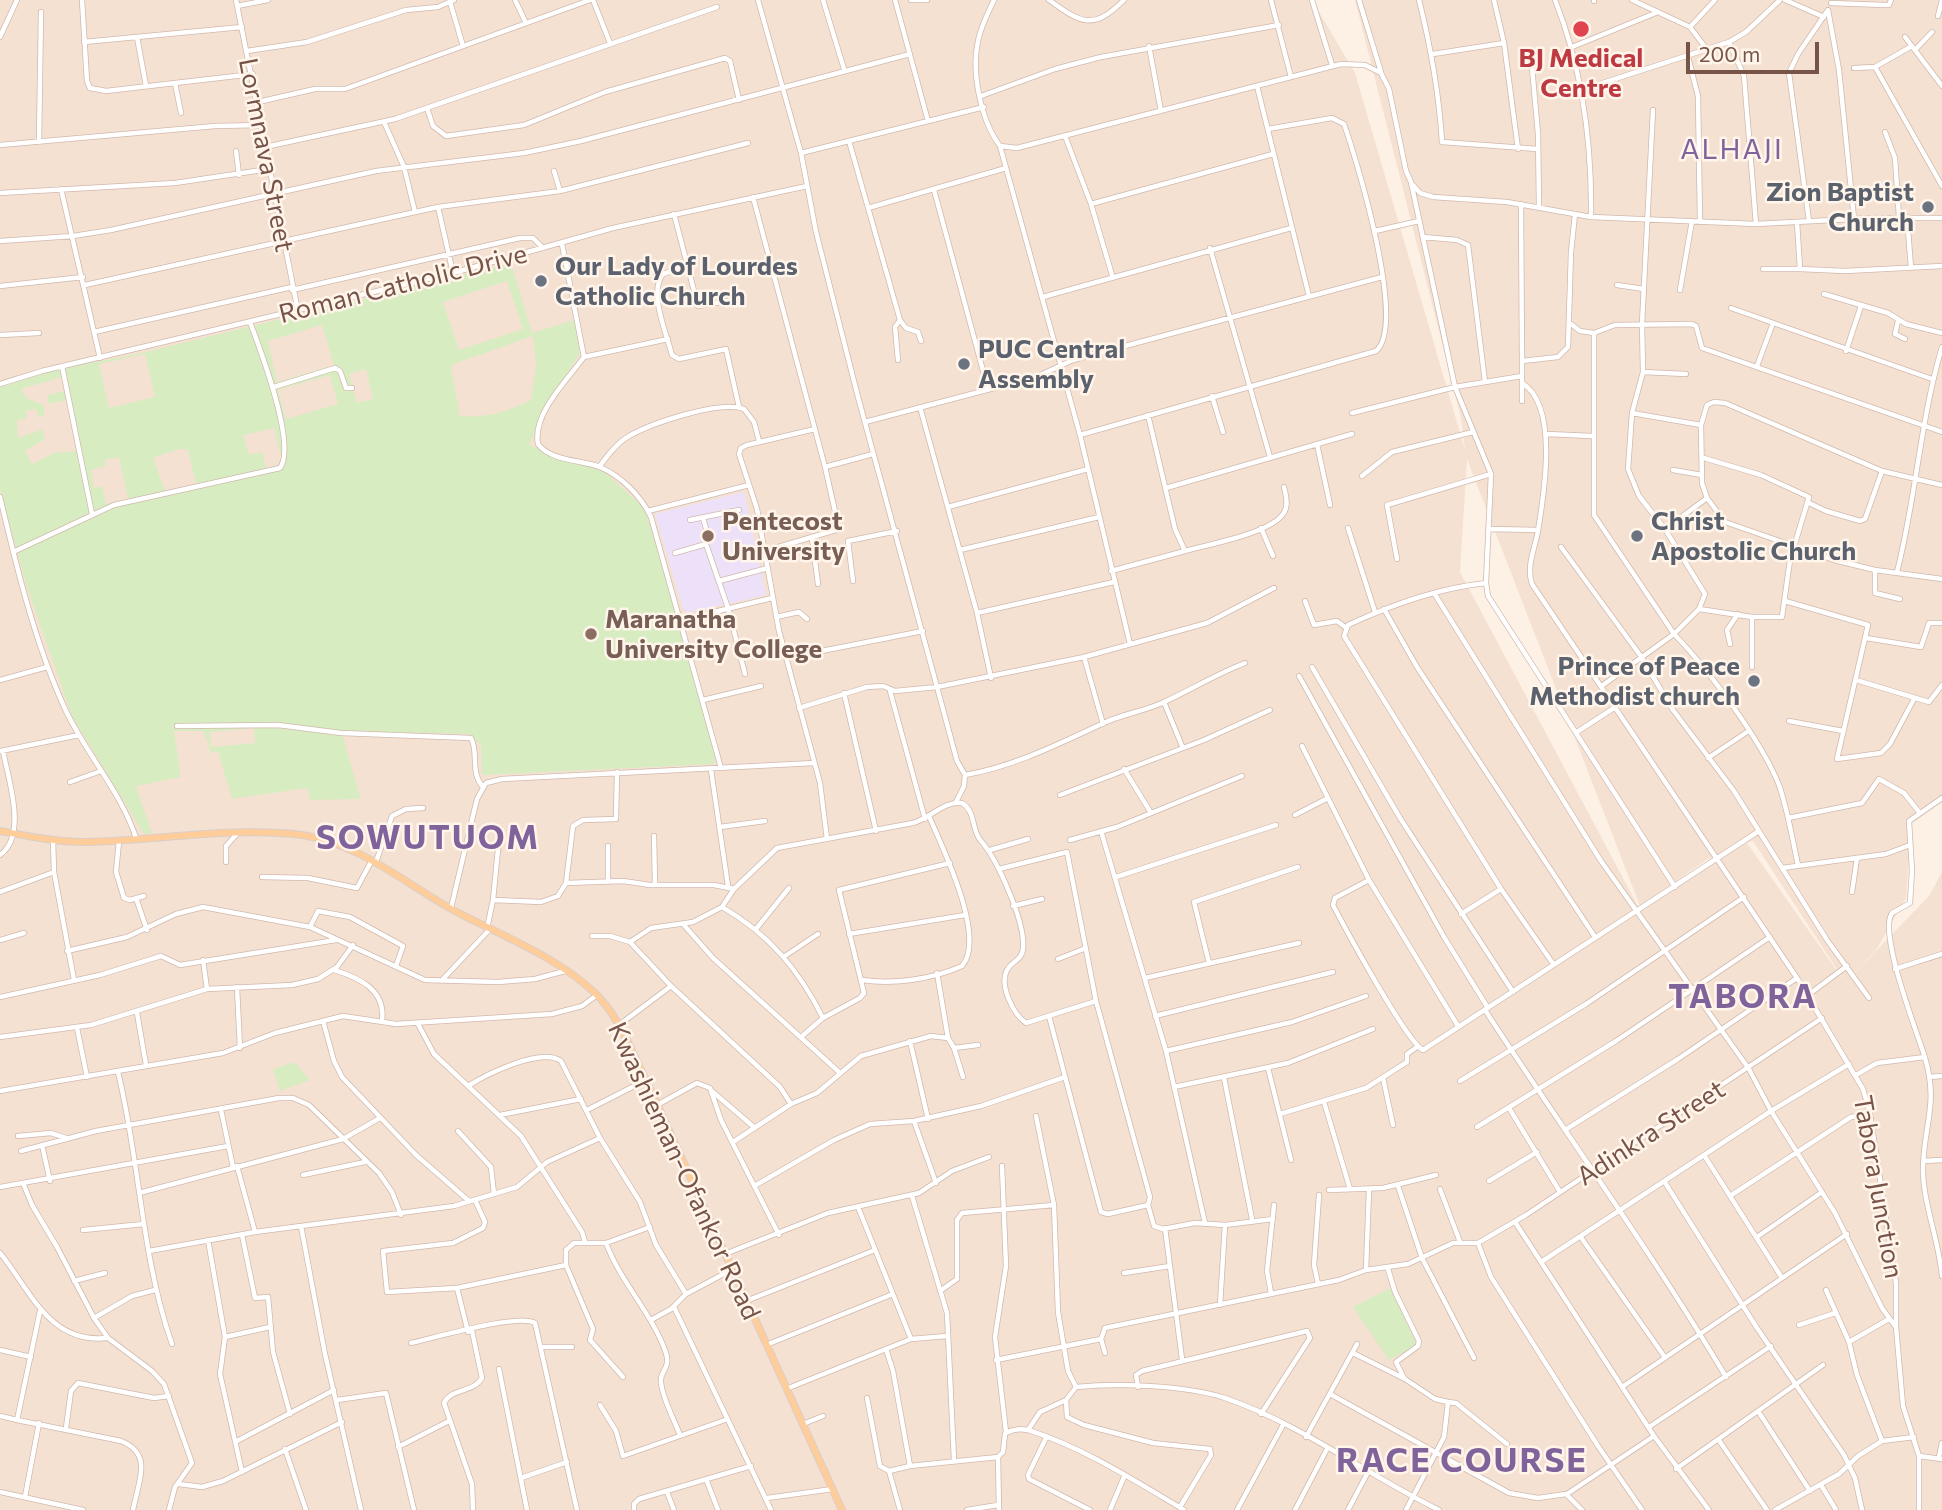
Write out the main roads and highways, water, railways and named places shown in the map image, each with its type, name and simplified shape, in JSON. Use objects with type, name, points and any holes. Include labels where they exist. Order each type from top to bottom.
[{"type":"main road","name":"Kwashieman-Ofankor Road","points":[[0,831],[53,840],[236,835],[312,837],[374,861],[451,908],[565,971],[597,995],[618,1026],[646,1080],[842,1510]]},
{"type":"place","name":"BJ Medical Centre","points":[[1581,29]]},
{"type":"place","name":"Zion Baptist Church","points":[[1928,207]]},
{"type":"place","name":"Our Lady of Lourdes Catholic Church","points":[[541,281]]},
{"type":"place","name":"PUC Central Assembly","points":[[964,364]]},
{"type":"place","name":"Pentecost University","points":[[708,536]]},
{"type":"place","name":"Christ Apostolic Church","points":[[1637,536]]},
{"type":"place","name":"Maranatha University College","points":[[591,634]]},
{"type":"place","name":"Prince of Peace Methodist church","points":[[1754,681]]},
{"type":"district","name":"ALHAJI","points":[[1732,150]]},
{"type":"district","name":"SOWUTUOM","points":[[428,838]]},
{"type":"district","name":"TABORA","points":[[1743,997]]},
{"type":"district","name":"RACE COURSE","points":[[1462,1461]]}]
